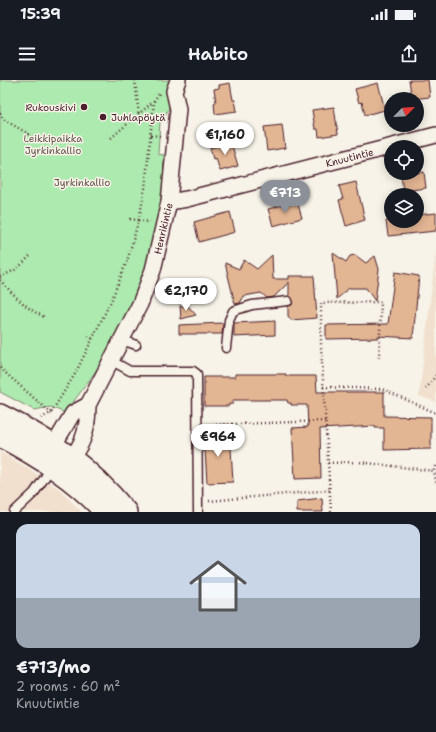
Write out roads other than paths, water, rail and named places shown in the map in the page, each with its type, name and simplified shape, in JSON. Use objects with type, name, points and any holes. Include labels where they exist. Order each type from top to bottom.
[{"type":"main road","points":[[0,415],[54,445],[72,457],[126,512]]},
{"type":"main road","points":[[0,436],[52,466],[78,485],[105,512]]},
{"type":"street","name":"Henrikintie","points":[[178,80],[174,91],[178,109]]},
{"type":"street","name":"Henrikintie","points":[[72,457],[86,428],[88,405],[112,361],[129,343],[140,304],[153,270],[169,202],[178,109],[185,91],[183,80]]},
{"type":"street","name":"Knuutintie","points":[[169,202],[187,200],[436,135]]},
{"type":"street","name":"Henrikintie","points":[[52,466],[54,445],[73,413],[88,405]]},
{"type":"street","points":[[52,466],[72,457]]},
{"type":"lane","points":[[226,348],[229,320],[233,311],[252,305],[288,301]]},
{"type":"lane","points":[[112,361],[130,371],[193,371],[196,374],[198,512]]},
{"type":"lane","points":[[14,512],[34,493],[52,466]]},
{"type":"place","name":"Rukouskivi","points":[[84,107]]},
{"type":"place","name":"Juhlapöytä","points":[[103,117]]},
{"type":"park label","name":"Leikkipaikka Jyrkinkallio","points":[[53,144]]},
{"type":"park label","name":"Jyrkinkallio","points":[[82,182]]}]
